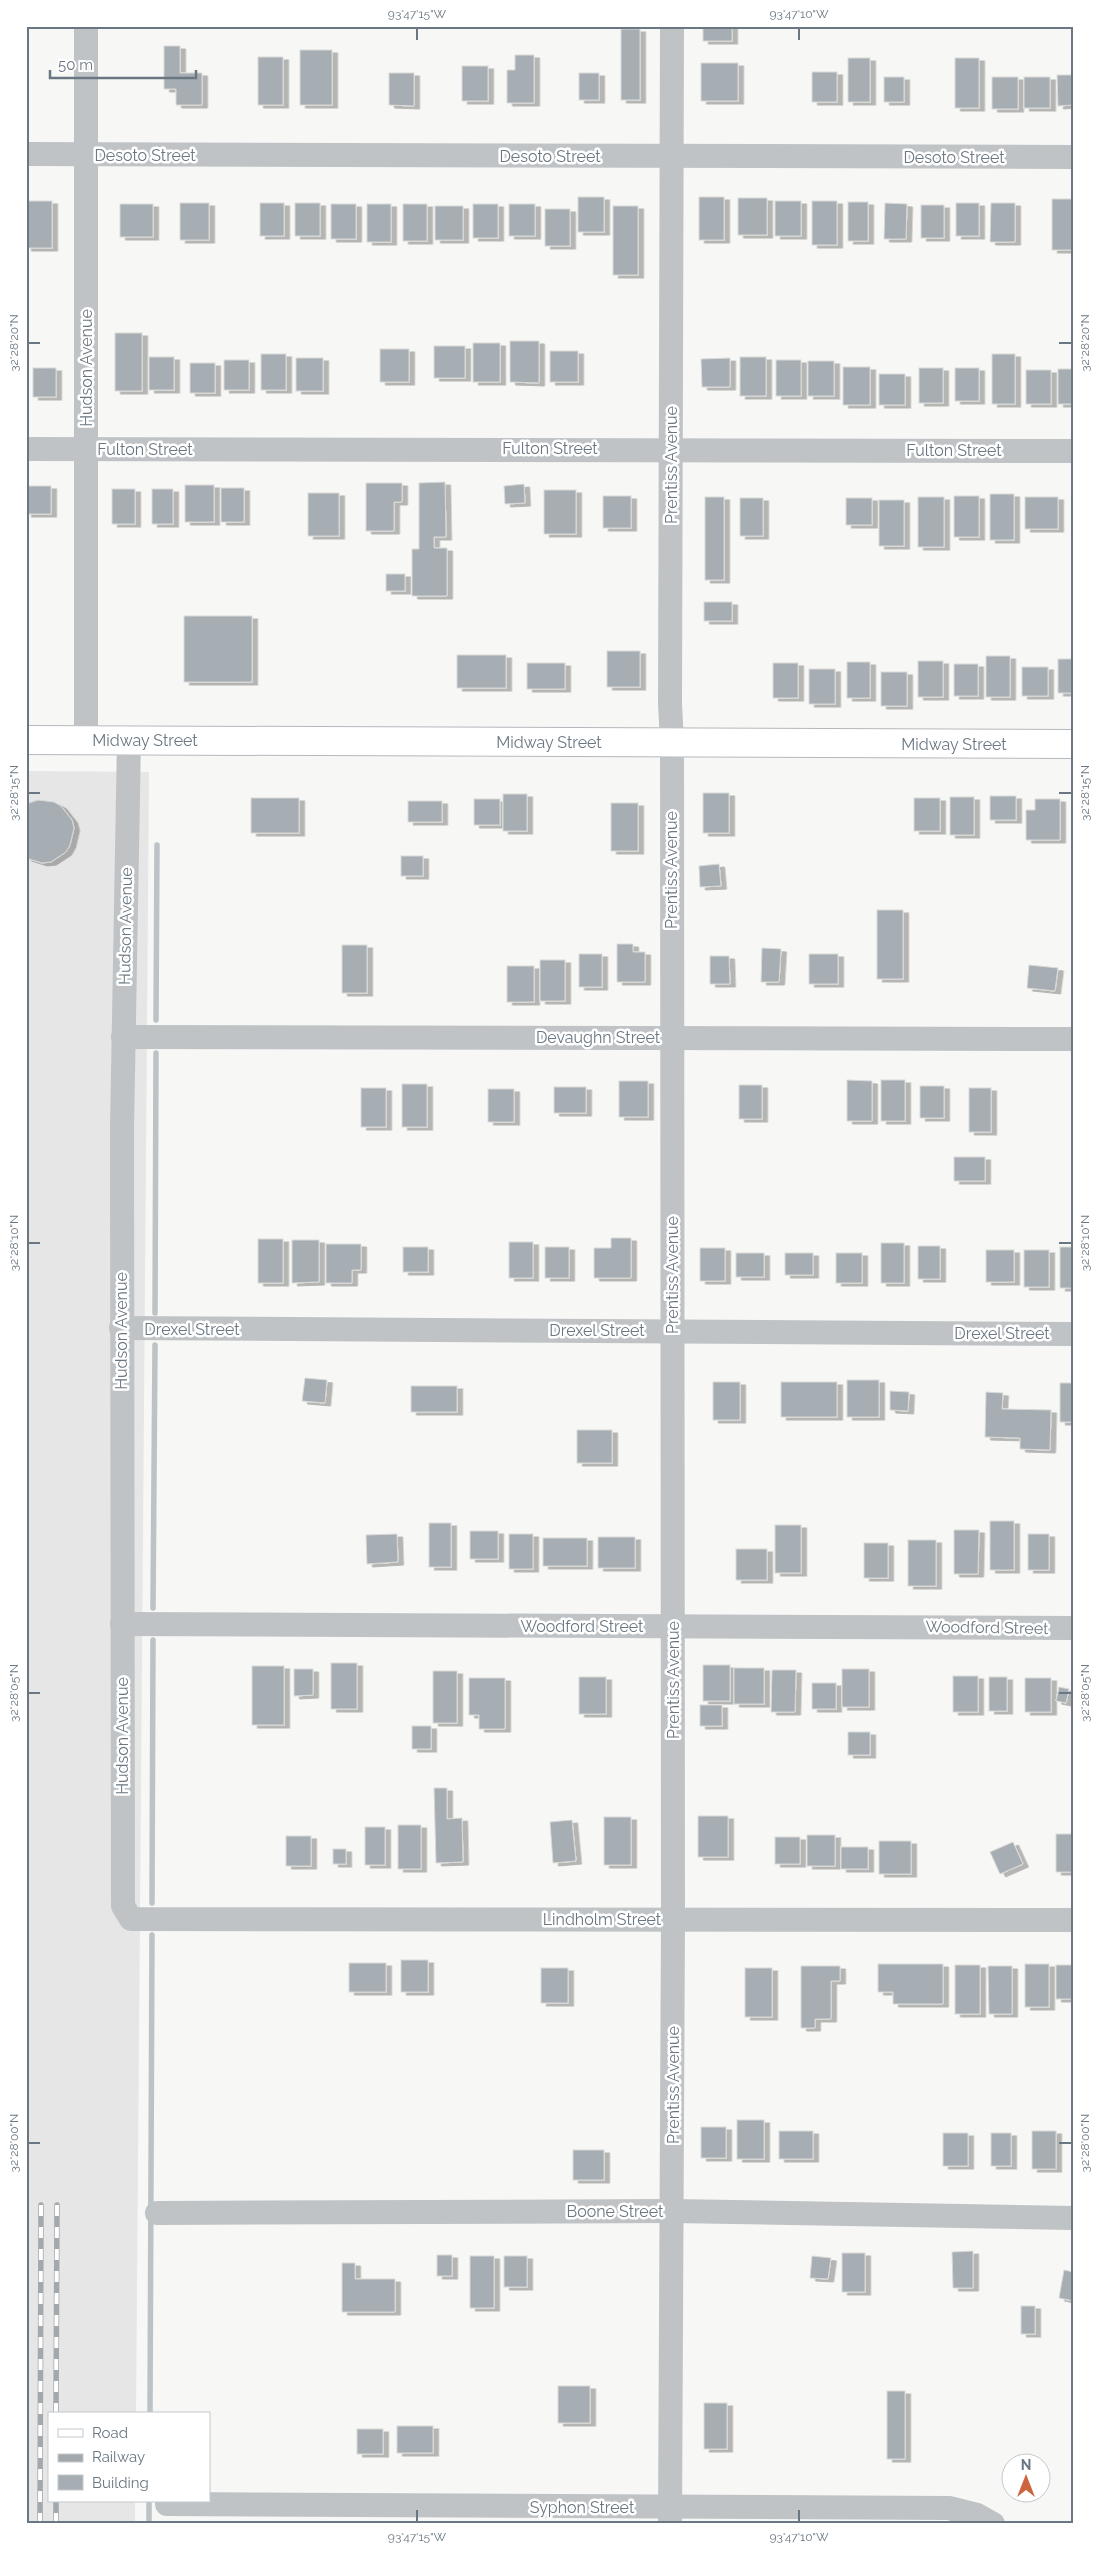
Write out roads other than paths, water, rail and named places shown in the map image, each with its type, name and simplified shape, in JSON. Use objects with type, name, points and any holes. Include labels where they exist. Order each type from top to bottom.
[{"type":"street","name":"Hudson Avenue","points":[[86,26],[86,740]]},
{"type":"street","name":"Prentiss Avenue","points":[[671,2515],[673,1919],[671,1036],[672,26]]},
{"type":"street","name":"Desoto Street","points":[[26,154],[1073,157]]},
{"type":"street","name":"Fulton Street","points":[[26,448],[671,448],[1073,451]]},
{"type":"street","name":"Midway Street","points":[[26,740],[1073,744]]},
{"type":"street","name":"Hudson Avenue","points":[[129,740],[121,1328],[123,1906],[131,1919]]},
{"type":"street","name":"Devaughn Street","points":[[124,1036],[671,1036],[1073,1039]]},
{"type":"street","name":"Drexel Street","points":[[121,1328],[1073,1334]]},
{"type":"street","name":"Woodford Street","points":[[122,1624],[1073,1628]]},
{"type":"street","name":"Lindholm Street","points":[[131,1919],[1073,1920]]},
{"type":"street","name":"Boone Street","points":[[157,2213],[672,2211],[1073,2218]]},
{"type":"street","name":"Syphon Street","points":[[167,2504],[502,2507],[671,2515],[950,2508],[977,2515],[993,2524]]},
{"type":"waterway","points":[[156,1020],[157,845]]},
{"type":"waterway","points":[[155,1313],[156,1053]]},
{"type":"waterway","points":[[153,1608],[155,1345]]},
{"type":"waterway","points":[[152,1903],[153,1640]]},
{"type":"waterway","points":[[150,2412],[152,1935]]},
{"type":"waterway","points":[[149,2502],[149,2524]]},
{"type":"railway","points":[[40,2524],[41,2205]]},
{"type":"railway","points":[[56,2412],[57,2205]]},
{"type":"railway","points":[[56,2502],[56,2524]]}]
